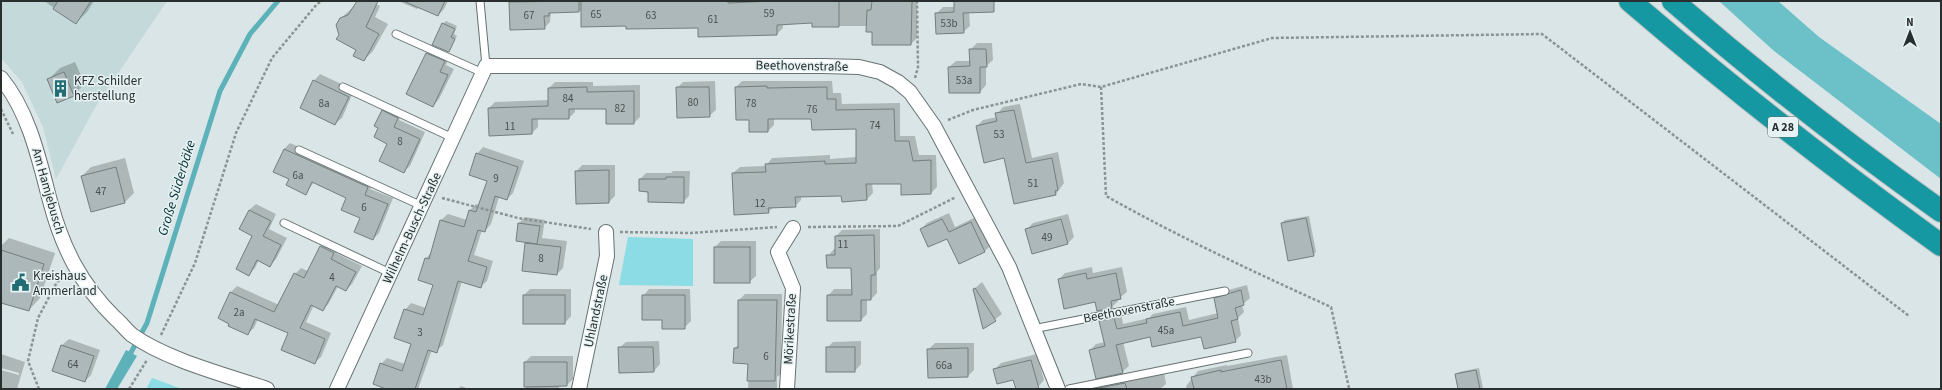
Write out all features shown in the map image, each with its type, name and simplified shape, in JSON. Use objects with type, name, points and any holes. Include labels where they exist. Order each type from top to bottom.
[{"type":"highway","name":"A 28","points":[[1630,1],[1707,67],[1866,191],[1941,245]]},
{"type":"highway","name":"A 28","points":[[1673,1],[1802,109],[1941,211]]},
{"type":"street","name":"Beethovenstraße","points":[[484,69],[859,67],[880,72],[898,82],[910,92],[934,126],[1009,267],[1058,389]]},
{"type":"street","name":"Wilhelm-Busch-Straße","points":[[337,389],[484,69]]},
{"type":"street","name":"Am Hamjebusch","points":[[1,78],[20,109],[33,140],[57,228],[74,267],[97,301],[132,334],[151,345],[192,364],[267,389]]},
{"type":"street","name":"Mörikestraße","points":[[787,389],[793,288],[778,252],[793,228]]},
{"type":"street","name":"Uhlandstraße","points":[[579,389],[607,256],[606,232]]},
{"type":"lane","points":[[396,34],[484,69],[480,1]]},
{"type":"lane","points":[[343,87],[453,138]]},
{"type":"lane","points":[[299,150],[422,206]]},
{"type":"lane","points":[[284,223],[390,273]]},
{"type":"lane","name":"Beethovenstraße","points":[[1033,329],[1225,291]]},
{"type":"lane","points":[[1069,389],[1248,354]]},
{"type":"path","points":[[129,389],[195,263],[236,133],[272,58],[317,4],[322,1]]},
{"type":"path","points":[[910,92],[918,67],[917,1]]},
{"type":"path","points":[[934,126],[973,110],[1081,84],[1101,87],[1272,38],[1542,34],[1909,316]]},
{"type":"path","points":[[1101,87],[1106,196],[1197,245],[1331,307],[1349,388]]},
{"type":"path","points":[[428,193],[447,200],[518,218],[606,232],[691,233],[775,227],[898,226],[969,191]]},
{"type":"path","points":[[39,389],[28,361],[38,318],[57,282],[68,274]]},
{"type":"shaded area","points":[[1,1],[167,1],[96,106],[56,179],[43,127],[22,82],[1,58]]},
{"type":"shaded area","points":[[1719,1],[1778,1],[1819,37],[1941,124],[1941,179],[1774,51]]},
{"type":"shaded area","points":[[628,237],[693,239],[693,286],[619,285]]},
{"type":"shaded area","points":[[126,350],[137,356],[117,389],[105,389]]},
{"type":"shaded area","points":[[152,378],[182,389],[146,389]]},
{"type":"building","points":[[58,1],[91,1],[76,24],[53,9]]},
{"type":"building","points":[[357,1],[378,1],[366,27],[379,34],[364,61],[353,56],[356,50],[336,39],[339,35],[336,25],[340,18],[348,15]]},
{"type":"building","points":[[403,1],[445,1],[438,16]]},
{"type":"building","points":[[579,1],[579,12],[549,13],[549,16],[544,16],[545,29],[510,30],[509,2]]},
{"type":"building","points":[[581,1],[728,1],[728,3],[772,1],[839,1],[839,27],[812,27],[812,23],[777,25],[777,35],[698,37],[698,28],[626,29],[626,26],[581,27]]},
{"type":"building","points":[[872,1],[912,1],[911,45],[872,45],[872,32],[866,32],[867,10],[871,10]]},
{"type":"building","points":[[954,1],[994,1],[994,12],[963,13],[964,33],[936,34],[935,13],[954,12]]},
{"type":"building","points":[[442,23],[455,29],[451,37],[455,39],[449,52],[432,45]]},
{"type":"building","points":[[969,49],[986,49],[987,67],[980,67],[980,93],[949,93],[948,67],[970,66]]},
{"type":"building","points":[[426,53],[445,61],[440,72],[448,75],[433,107],[406,94]]},
{"type":"building","name":"KFZ Schilder herstellung","points":[[64,72],[74,96],[57,103],[47,79]]},
{"type":"building","points":[[313,80],[349,97],[335,125],[300,108]]},
{"type":"building","points":[[767,86],[767,88],[827,87],[827,99],[836,99],[836,110],[894,109],[895,141],[909,141],[913,161],[931,160],[931,194],[901,195],[901,184],[866,184],[867,200],[842,202],[841,196],[795,197],[796,207],[768,208],[769,213],[734,215],[732,173],[766,172],[765,164],[825,161],[825,164],[856,163],[856,129],[812,130],[811,119],[768,119],[768,132],[749,132],[749,120],[736,120],[735,87]]},
{"type":"building","points":[[587,87],[587,92],[634,91],[634,124],[606,124],[606,109],[569,109],[569,119],[532,119],[532,134],[489,136],[488,108],[548,106],[548,88]]},
{"type":"building","points":[[676,87],[709,87],[710,117],[677,118]]},
{"type":"building","points":[[382,110],[398,118],[394,127],[420,139],[404,173],[379,161],[387,144],[374,137],[378,128],[374,126]]},
{"type":"building","points":[[1014,110],[1026,163],[1052,158],[1058,190],[1055,191],[1056,195],[1014,204],[1004,158],[984,163],[976,126],[997,121],[995,113]]},
{"type":"building","points":[[284,149],[368,187],[365,195],[388,204],[373,240],[354,232],[360,218],[341,210],[346,198],[312,182],[306,195],[286,185],[289,179],[273,172]]},
{"type":"building","points":[[476,153],[518,167],[507,200],[495,196],[485,232],[478,230],[468,261],[487,267],[481,288],[458,281],[437,353],[428,350],[415,389],[386,389],[373,384],[380,363],[402,371],[411,344],[394,338],[404,309],[423,315],[433,285],[418,280],[425,258],[429,259],[440,220],[464,227],[469,210],[476,212],[487,181],[469,175]]},
{"type":"building","points":[[116,167],[125,203],[91,212],[81,176]]},
{"type":"building","points":[[609,170],[609,203],[576,204],[575,171]]},
{"type":"building","points":[[666,177],[684,177],[684,203],[648,202],[648,192],[639,191],[639,179],[666,179]]},
{"type":"building","points":[[249,210],[271,221],[263,236],[281,245],[270,267],[257,260],[249,276],[236,269],[252,236],[239,229]]},
{"type":"building","points":[[1306,218],[1314,256],[1288,261],[1281,223]]},
{"type":"building","points":[[942,219],[949,232],[971,222],[985,252],[959,264],[947,239],[928,247],[920,229]]},
{"type":"building","points":[[1061,219],[1068,244],[1032,254],[1025,229]]},
{"type":"building","points":[[518,223],[540,226],[537,244],[516,241]]},
{"type":"building","points":[[874,235],[875,275],[871,275],[871,300],[861,300],[861,321],[827,321],[827,295],[852,295],[851,268],[827,268],[826,255],[835,255],[835,236]]},
{"type":"building","points":[[525,243],[561,247],[557,275],[522,271]]},
{"type":"building","points":[[320,246],[334,253],[331,259],[356,272],[346,291],[336,286],[323,311],[311,305],[300,328],[325,339],[315,364],[281,350],[288,333],[255,319],[248,335],[228,326],[229,324],[218,318],[230,292],[274,312],[294,273],[304,278]]},
{"type":"building","points":[[714,247],[750,247],[750,283],[714,283]]},
{"type":"building","name":"Kreishaus Ammerland","points":[[1,250],[44,264],[29,311],[1,303]]},
{"type":"building","points":[[1086,273],[1087,279],[1116,273],[1121,299],[1111,301],[1112,308],[1097,311],[1095,302],[1064,309],[1058,279]]},
{"type":"building","points":[[975,288],[996,321],[983,329],[973,289]]},
{"type":"building","points":[[1241,290],[1244,305],[1235,308],[1238,319],[1231,321],[1236,342],[1204,349],[1201,337],[1152,347],[1150,337],[1116,345],[1123,373],[1096,379],[1089,350],[1105,346],[1099,321],[1114,318],[1117,329],[1147,323],[1146,319],[1180,312],[1183,326],[1218,318],[1214,298]]},
{"type":"building","points":[[523,295],[565,295],[565,324],[523,324]]},
{"type":"building","points":[[642,295],[685,295],[685,329],[662,329],[662,320],[642,320]]},
{"type":"building","points":[[738,300],[777,300],[775,381],[747,381],[748,364],[733,363],[734,348],[738,348]]},
{"type":"building","points":[[61,345],[94,356],[85,382],[52,371]]},
{"type":"building","points":[[618,347],[653,347],[654,372],[619,373]]},
{"type":"building","points":[[826,347],[855,347],[855,372],[826,372]]},
{"type":"building","points":[[968,348],[968,377],[928,378],[927,349]]},
{"type":"building","points":[[1031,360],[1039,389],[1016,389],[1013,380],[997,384],[993,369]]},
{"type":"building","points":[[1281,360],[1287,389],[1194,389],[1191,377],[1221,370],[1221,372]]},
{"type":"building","points":[[524,362],[567,362],[567,386],[524,387]]},
{"type":"building","points":[[1476,370],[1480,389],[1458,389],[1455,374]]},
{"type":"building","points":[[1125,383],[1127,389],[1098,388]]},
{"type":"waterway","name":"Große Süderbäke","points":[[128,358],[147,323],[220,91],[250,34],[278,1]]},
{"type":"place","name":"KFZ Schilder herstellung","points":[[61,88]]},
{"type":"place","name":"Kreishaus Ammerland","points":[[20,283]]}]
